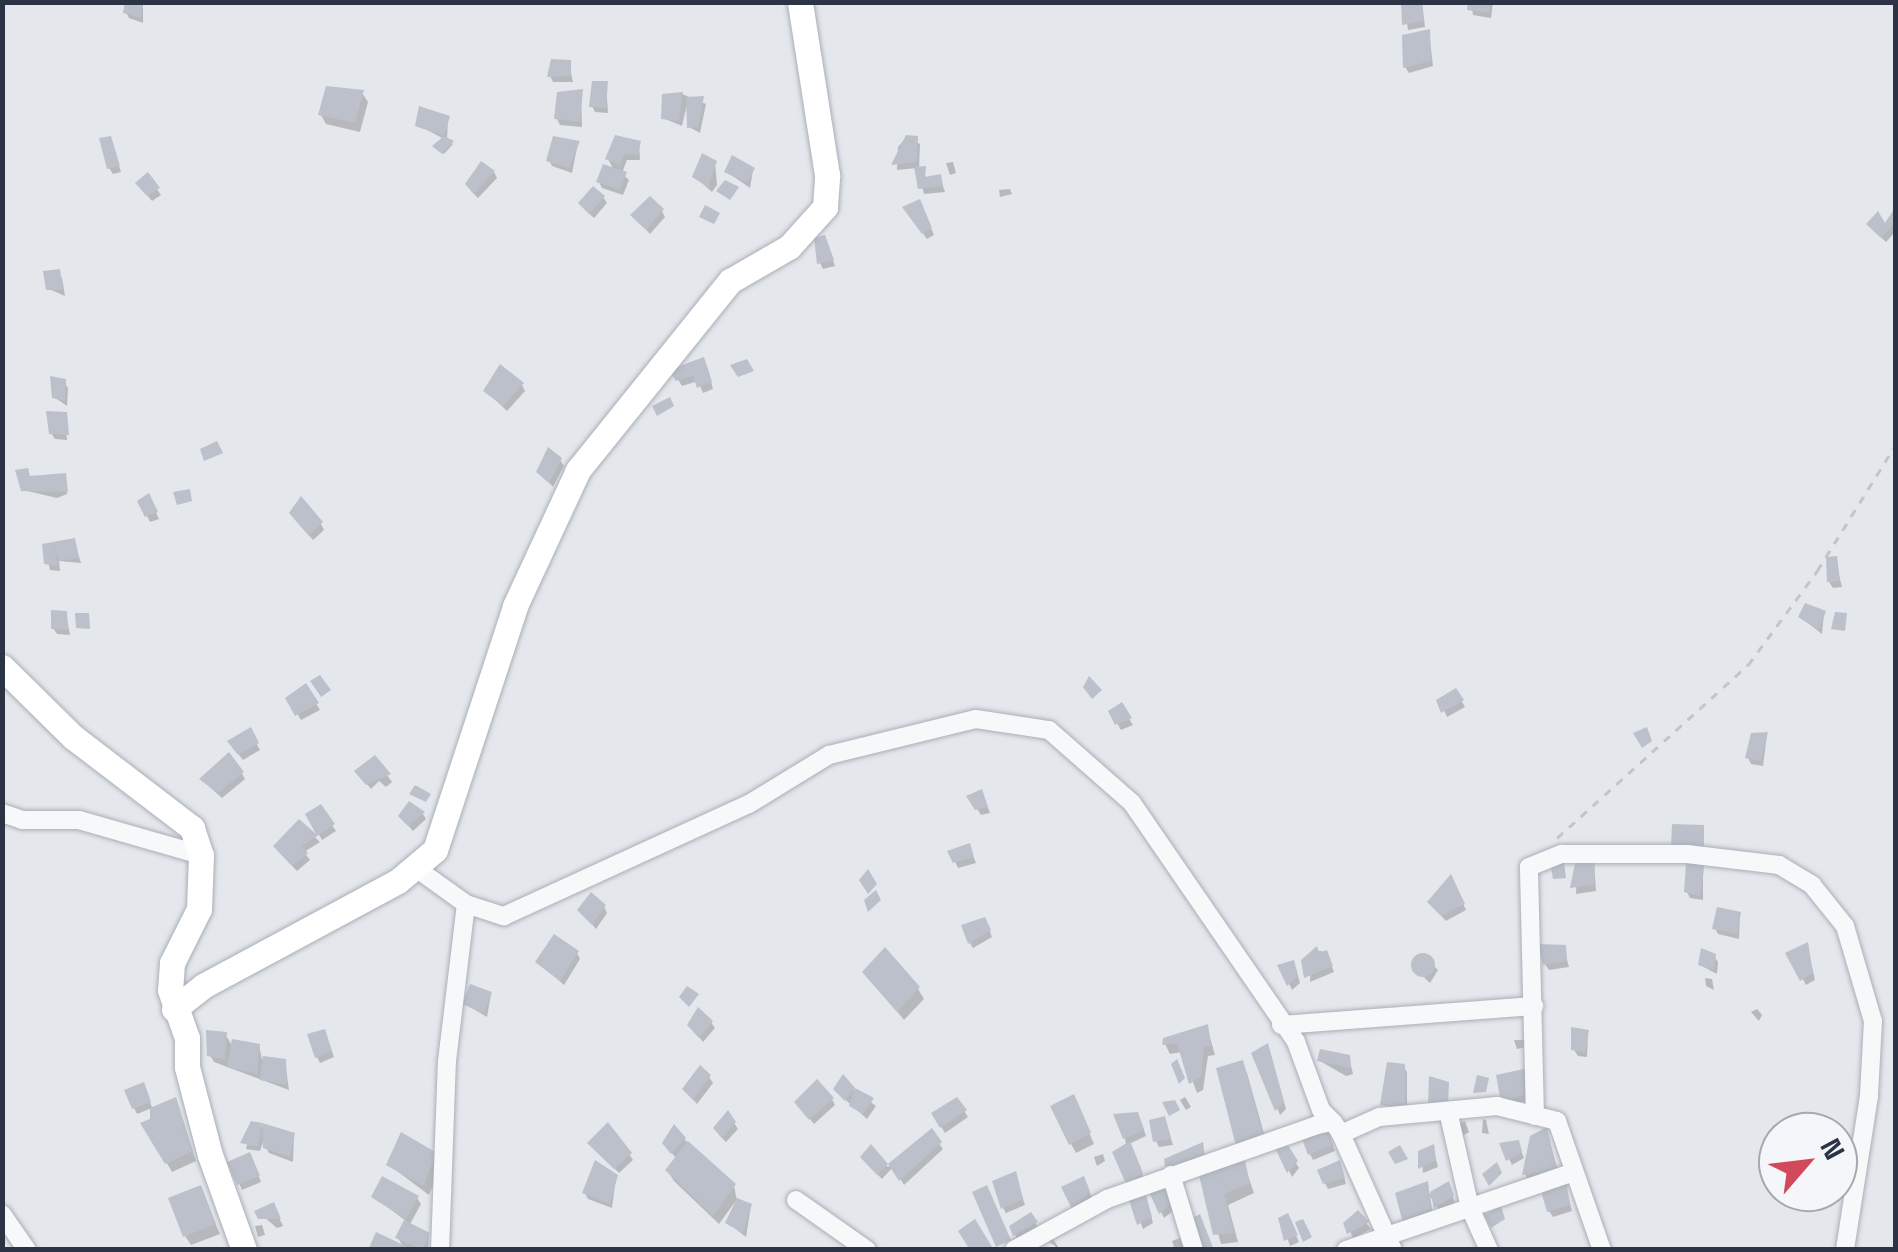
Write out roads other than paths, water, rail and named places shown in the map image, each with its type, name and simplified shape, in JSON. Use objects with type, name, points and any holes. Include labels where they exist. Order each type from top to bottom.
[{"type":"street","points":[[174,1009],[203,986],[398,881],[435,850],[515,606],[578,470],[730,281],[789,247],[824,207],[827,175],[800,2]]},
{"type":"street","points":[[2,667],[73,737],[186,817],[201,855],[199,909],[172,963],[174,1009],[187,1038],[187,1068],[210,1156],[244,1250]]},
{"type":"street","points":[[413,866],[466,904],[490,916],[528,910],[749,804],[830,755],[976,719],[1010,719],[1049,730],[1116,782],[1280,1025],[1296,1042],[1321,1110],[1337,1128],[1390,1243]]},
{"type":"street","points":[[2,812],[22,820],[79,820],[201,855]]},
{"type":"street","points":[[1535,1116],[1529,867],[1540,858],[1687,854],[1779,866],[1812,885],[1845,926],[1873,1021],[1864,1134],[1845,1250]]},
{"type":"street","points":[[440,1250],[446,1061],[466,904]]},
{"type":"street","points":[[1280,1025],[1534,1006]]},
{"type":"street","points":[[1014,1250],[1036,1232],[1171,1175],[1379,1116],[1497,1106],[1557,1121],[1602,1250]]},
{"type":"street","points":[[1448,1110],[1470,1208],[1489,1250]]},
{"type":"street","points":[[1346,1250],[1390,1243],[1470,1208],[1574,1172]]},
{"type":"street","points":[[1171,1175],[1194,1250]]},
{"type":"street","points":[[796,1200],[867,1250]]},
{"type":"street","points":[[2,1214],[27,1250]]}]
